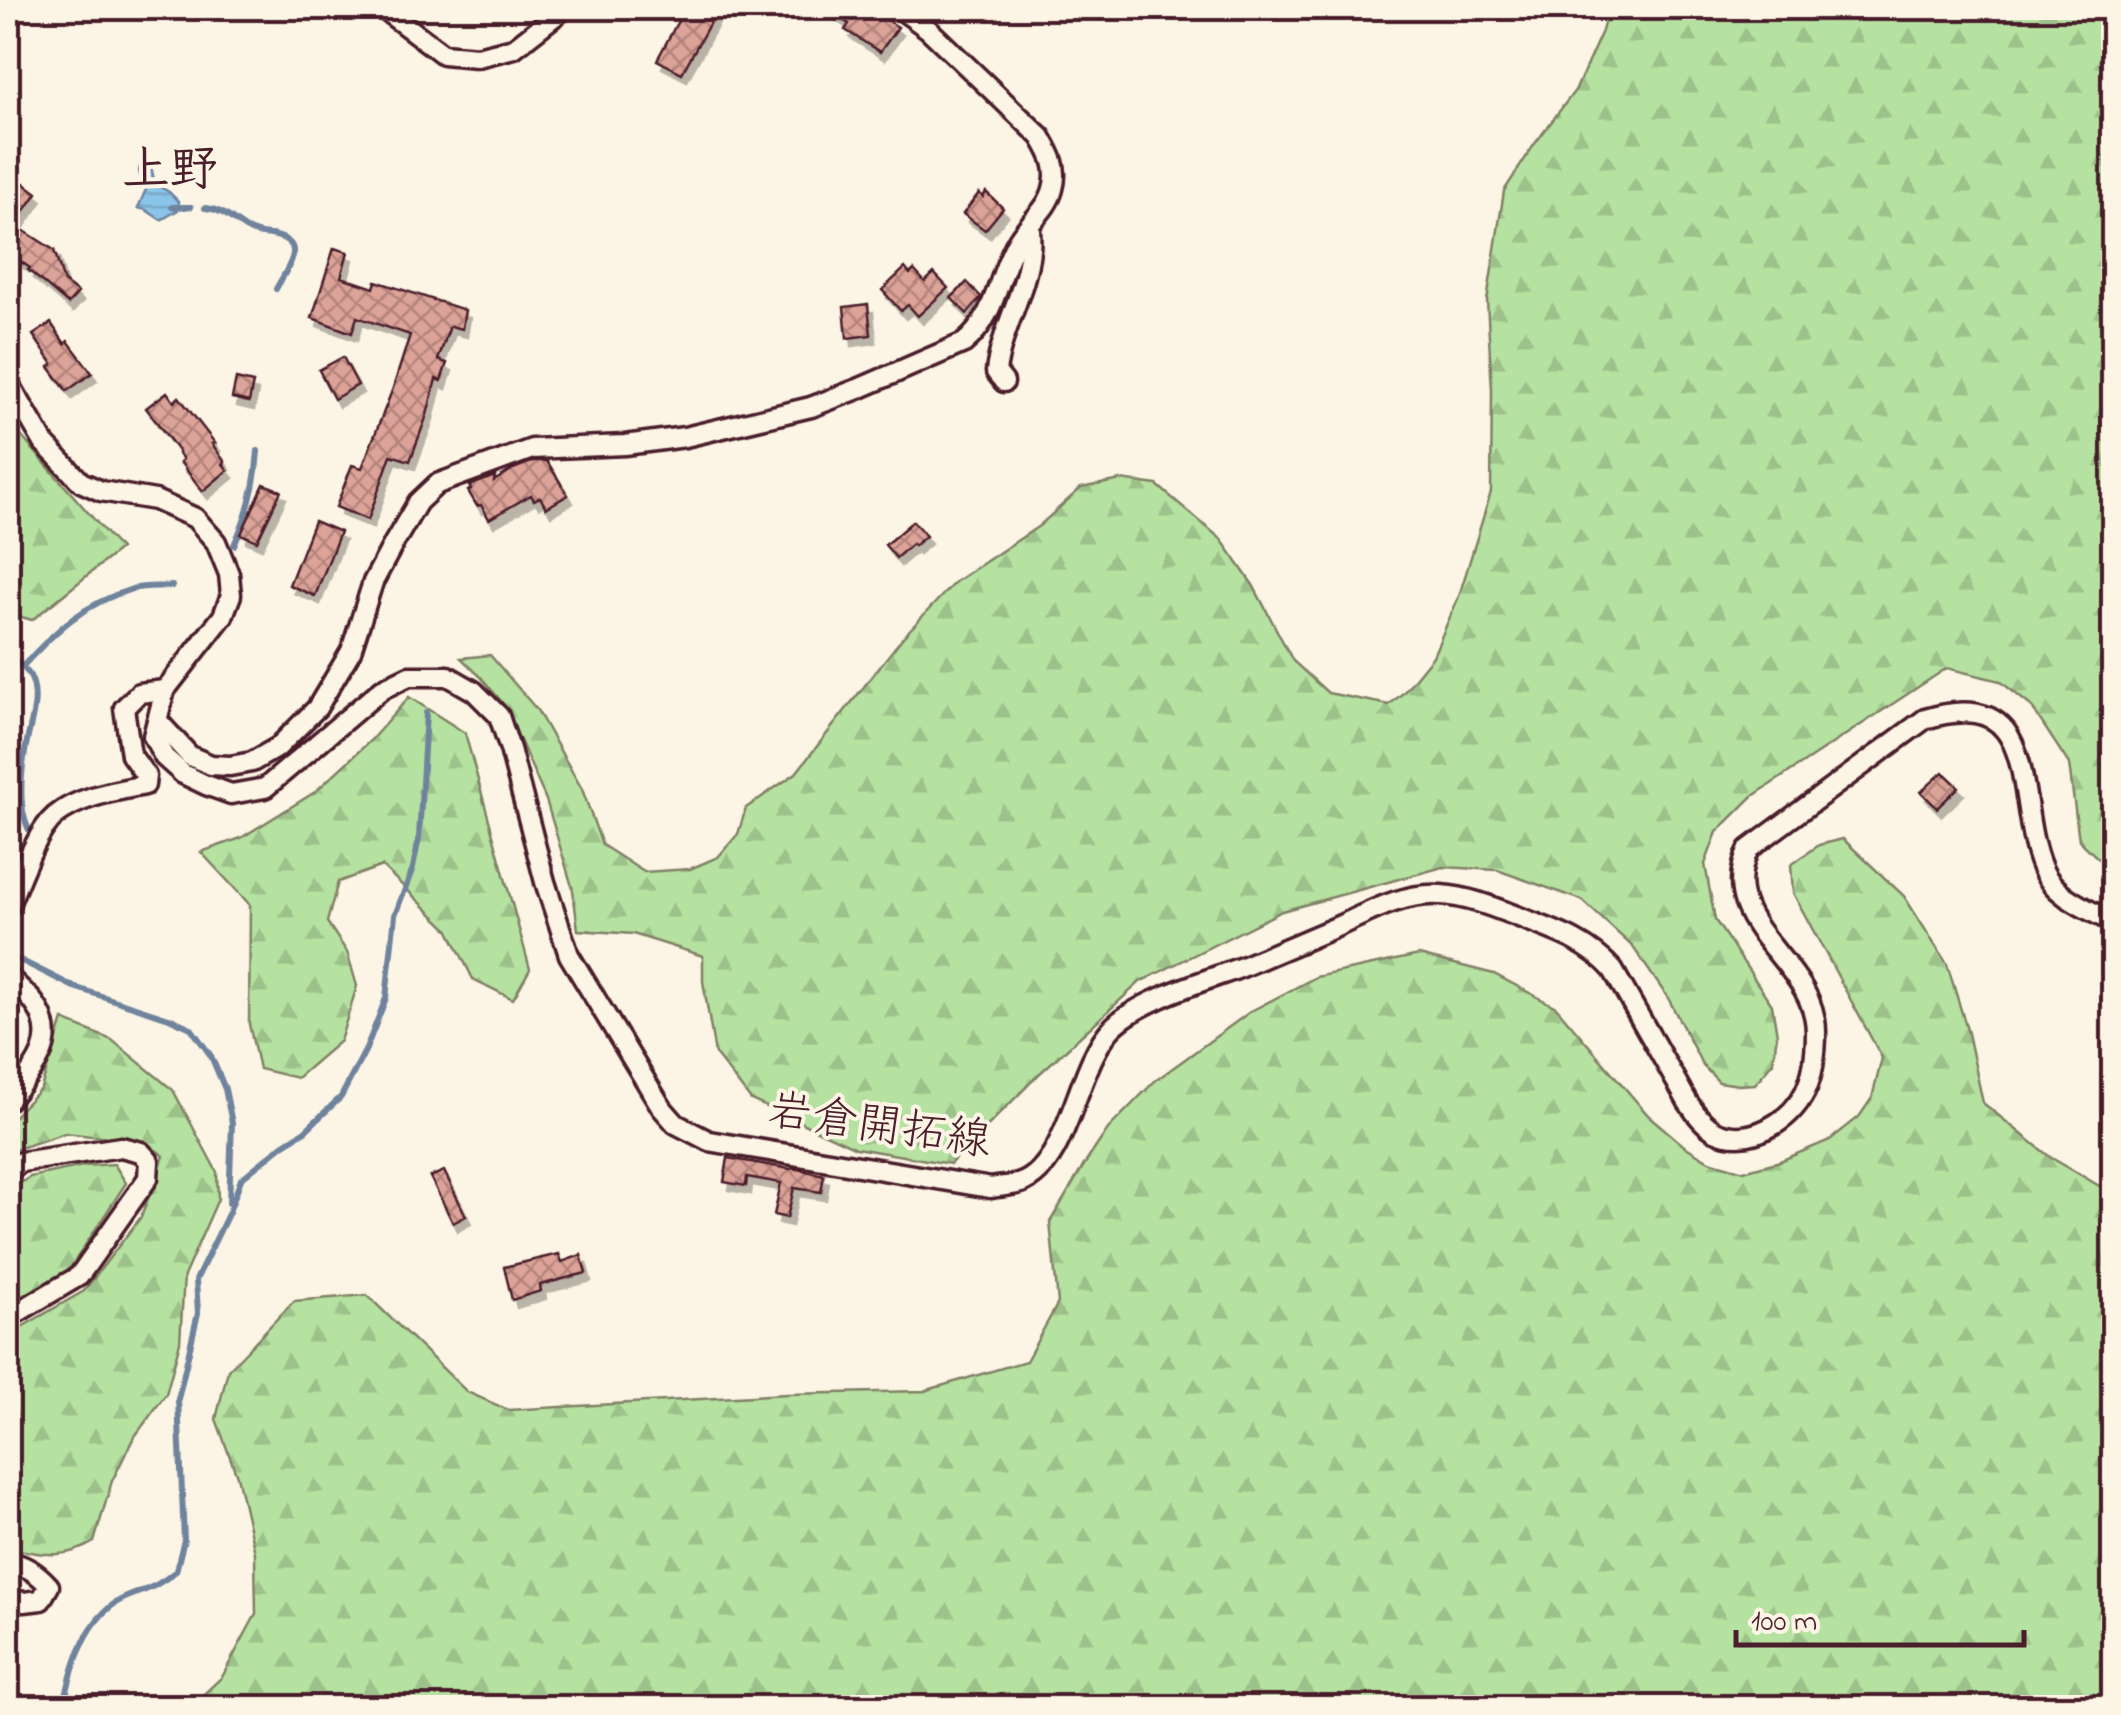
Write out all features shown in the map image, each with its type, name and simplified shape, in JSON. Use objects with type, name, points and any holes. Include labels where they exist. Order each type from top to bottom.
[{"type":"street","points":[[382,8],[443,54],[478,57],[514,48],[565,8]]},
{"type":"street","points":[[8,381],[44,443],[81,482],[102,491],[155,500],[194,518],[216,542],[230,574],[232,594],[223,616],[165,690],[157,720],[190,756],[211,765],[252,762],[278,747],[317,708],[350,651],[373,582],[418,502],[437,484],[532,449],[625,445],[685,436],[811,407],[964,343],[977,332],[990,312],[1020,235],[1052,193],[1056,175],[1053,158],[1041,137],[928,29],[899,8]]},
{"type":"street","points":[[1004,382],[996,372],[998,351],[1030,252],[1030,226]]},
{"type":"street","name":"岩倉開拓線","points":[[157,720],[153,736],[164,757],[184,774],[231,794],[265,788],[382,689],[410,676],[448,676],[474,691],[499,716],[569,955],[662,1108],[676,1124],[708,1141],[991,1188],[1022,1182],[1046,1163],[1100,1041],[1115,1024],[1162,998],[1409,896],[1440,894],[1477,900],[1578,940],[1599,954],[1613,970],[1689,1105],[1713,1130],[1732,1136],[1759,1133],[1795,1109],[1806,1090],[1815,1064],[1816,1027],[1806,989],[1755,927],[1742,895],[1740,867],[1749,849],[1925,719],[1950,711],[1977,713],[2002,724],[2019,756],[2042,870],[2063,896],[2114,923]]},
{"type":"street","points":[[8,907],[43,829],[56,814],[102,794],[145,785],[146,776],[131,755],[124,708],[139,693],[165,690]]},
{"type":"street","points":[[8,976],[35,1004],[48,1029],[44,1048],[31,1072],[8,1100]]},
{"type":"street","points":[[8,1172],[20,1162],[121,1147],[141,1152],[149,1161],[148,1178],[80,1276],[8,1318]]},
{"type":"street","points":[[8,1561],[38,1573],[49,1586],[41,1600],[8,1600]]},
{"type":"green space","points":[[1608,8],[2113,8],[2113,873],[2079,840],[2069,764],[2031,706],[2000,681],[1947,668],[1753,796],[1717,832],[1705,864],[1715,920],[1772,1005],[1777,1035],[1773,1062],[1755,1084],[1719,1082],[1703,1066],[1668,998],[1633,947],[1582,900],[1497,870],[1443,867],[1282,911],[1140,982],[1038,1075],[950,1164],[856,1148],[751,1100],[715,1054],[703,981],[703,956],[633,934],[578,930],[573,890],[546,800],[505,706],[461,658],[490,655],[537,710],[582,789],[602,845],[644,872],[690,869],[718,857],[738,834],[746,808],[796,773],[903,637],[955,582],[1039,526],[1081,488],[1121,480],[1157,485],[1221,539],[1253,585],[1293,661],[1328,693],[1389,705],[1433,656],[1459,596],[1491,492],[1492,390],[1487,301],[1504,191],[1576,89]]},
{"type":"green space","points":[[8,421],[120,549],[32,620],[8,613]]},
{"type":"green space","points":[[409,697],[465,733],[530,969],[513,999],[473,979],[448,929],[382,866],[338,882],[327,922],[347,952],[357,986],[340,1041],[297,1078],[259,1069],[249,1024],[250,905],[201,852],[241,838],[315,792],[371,740]]},
{"type":"green space","points":[[1843,839],[1904,896],[1947,964],[1968,1033],[1983,1103],[2050,1157],[2113,1194],[2113,1707],[190,1707],[222,1677],[256,1614],[255,1553],[237,1476],[216,1419],[228,1370],[294,1301],[367,1295],[467,1392],[508,1410],[787,1394],[924,1391],[1026,1361],[1058,1303],[1050,1222],[1108,1129],[1155,1081],[1251,1011],[1316,977],[1419,955],[1494,974],[1556,1007],[1648,1115],[1709,1161],[1744,1171],[1780,1161],[1830,1140],[1859,1117],[1872,1098],[1882,1058],[1793,893],[1791,865],[1819,845]]},
{"type":"green space","points":[[63,1020],[112,1040],[173,1090],[217,1172],[218,1199],[184,1276],[180,1342],[166,1394],[133,1439],[112,1481],[94,1542],[72,1552],[52,1554],[8,1548],[8,1335],[84,1291],[141,1217],[164,1156],[145,1142],[65,1133],[14,1150],[8,1156],[8,1122],[41,1088]]},
{"type":"green space","points":[[114,1164],[126,1183],[69,1270],[8,1304],[8,1191],[30,1177]]},
{"type":"water","points":[[144,161],[150,162],[155,184],[179,202],[178,210],[161,220],[138,208],[147,187],[140,174]]},
{"type":"building","points":[[685,8],[718,8],[682,73],[657,60]]},
{"type":"building","points":[[823,8],[868,8],[898,27],[880,52],[845,30],[849,24]]},
{"type":"building","points":[[8,171],[37,193],[15,225],[54,250],[64,282],[78,293],[68,304],[8,253]]},
{"type":"building","points":[[986,192],[1003,208],[985,230],[963,214],[979,193],[983,197]]},
{"type":"building","points":[[334,248],[348,252],[341,277],[374,288],[376,281],[465,310],[462,329],[450,326],[438,360],[447,363],[441,381],[436,379],[410,461],[391,455],[368,520],[336,507],[352,465],[362,468],[410,335],[357,317],[352,333],[312,318]]},
{"type":"building","points":[[905,268],[910,274],[914,270],[925,282],[934,273],[948,288],[918,316],[908,305],[901,311],[882,290]]},
{"type":"building","points":[[967,282],[981,297],[967,314],[951,298]]},
{"type":"building","points":[[868,304],[871,335],[847,338],[844,307]]},
{"type":"building","points":[[51,323],[92,373],[67,391],[33,335]]},
{"type":"building","points":[[343,357],[358,385],[334,399],[319,370]]},
{"type":"building","points":[[236,379],[253,383],[249,402],[232,398]]},
{"type":"building","points":[[167,392],[174,402],[179,397],[215,443],[212,444],[228,470],[203,491],[146,408]]},
{"type":"building","points":[[534,461],[547,461],[568,495],[546,508],[540,497],[534,500],[531,495],[489,519],[481,505],[477,506],[469,486],[495,476],[494,481]]},
{"type":"building","points":[[264,484],[281,491],[257,541],[241,534]]},
{"type":"building","points":[[314,521],[340,532],[315,596],[289,585]]},
{"type":"building","points":[[913,521],[926,536],[896,558],[885,545]]},
{"type":"building","points":[[1943,772],[1959,787],[1937,808],[1921,792]]},
{"type":"building","points":[[728,1158],[824,1175],[821,1192],[794,1188],[787,1218],[774,1215],[781,1183],[747,1177],[746,1186],[724,1182]]},
{"type":"building","points":[[444,1171],[466,1216],[453,1223],[430,1177]]},
{"type":"building","points":[[559,1254],[562,1262],[581,1255],[586,1273],[540,1285],[541,1291],[512,1300],[504,1267]]},
{"type":"waterway","points":[[172,207],[191,207]]},
{"type":"waterway","points":[[205,208],[223,213],[253,232],[290,243],[293,256],[276,289]]},
{"type":"waterway","points":[[234,545],[251,499],[258,451]]},
{"type":"waterway","points":[[23,666],[59,630],[99,602],[132,589],[172,586]]},
{"type":"waterway","points":[[8,654],[28,673],[35,693],[21,794],[24,818],[34,838]]},
{"type":"waterway","points":[[63,1708],[80,1651],[103,1614],[119,1601],[156,1585],[176,1571],[184,1540],[178,1399],[198,1313],[196,1280],[241,1179],[305,1131],[341,1097],[386,998],[395,915],[413,868],[419,838],[426,713]]},
{"type":"waterway","points":[[8,954],[74,987],[191,1028],[211,1056],[225,1089],[232,1123],[229,1203]]},
{"type":"district","name":"上野","points":[[170,172]]}]
